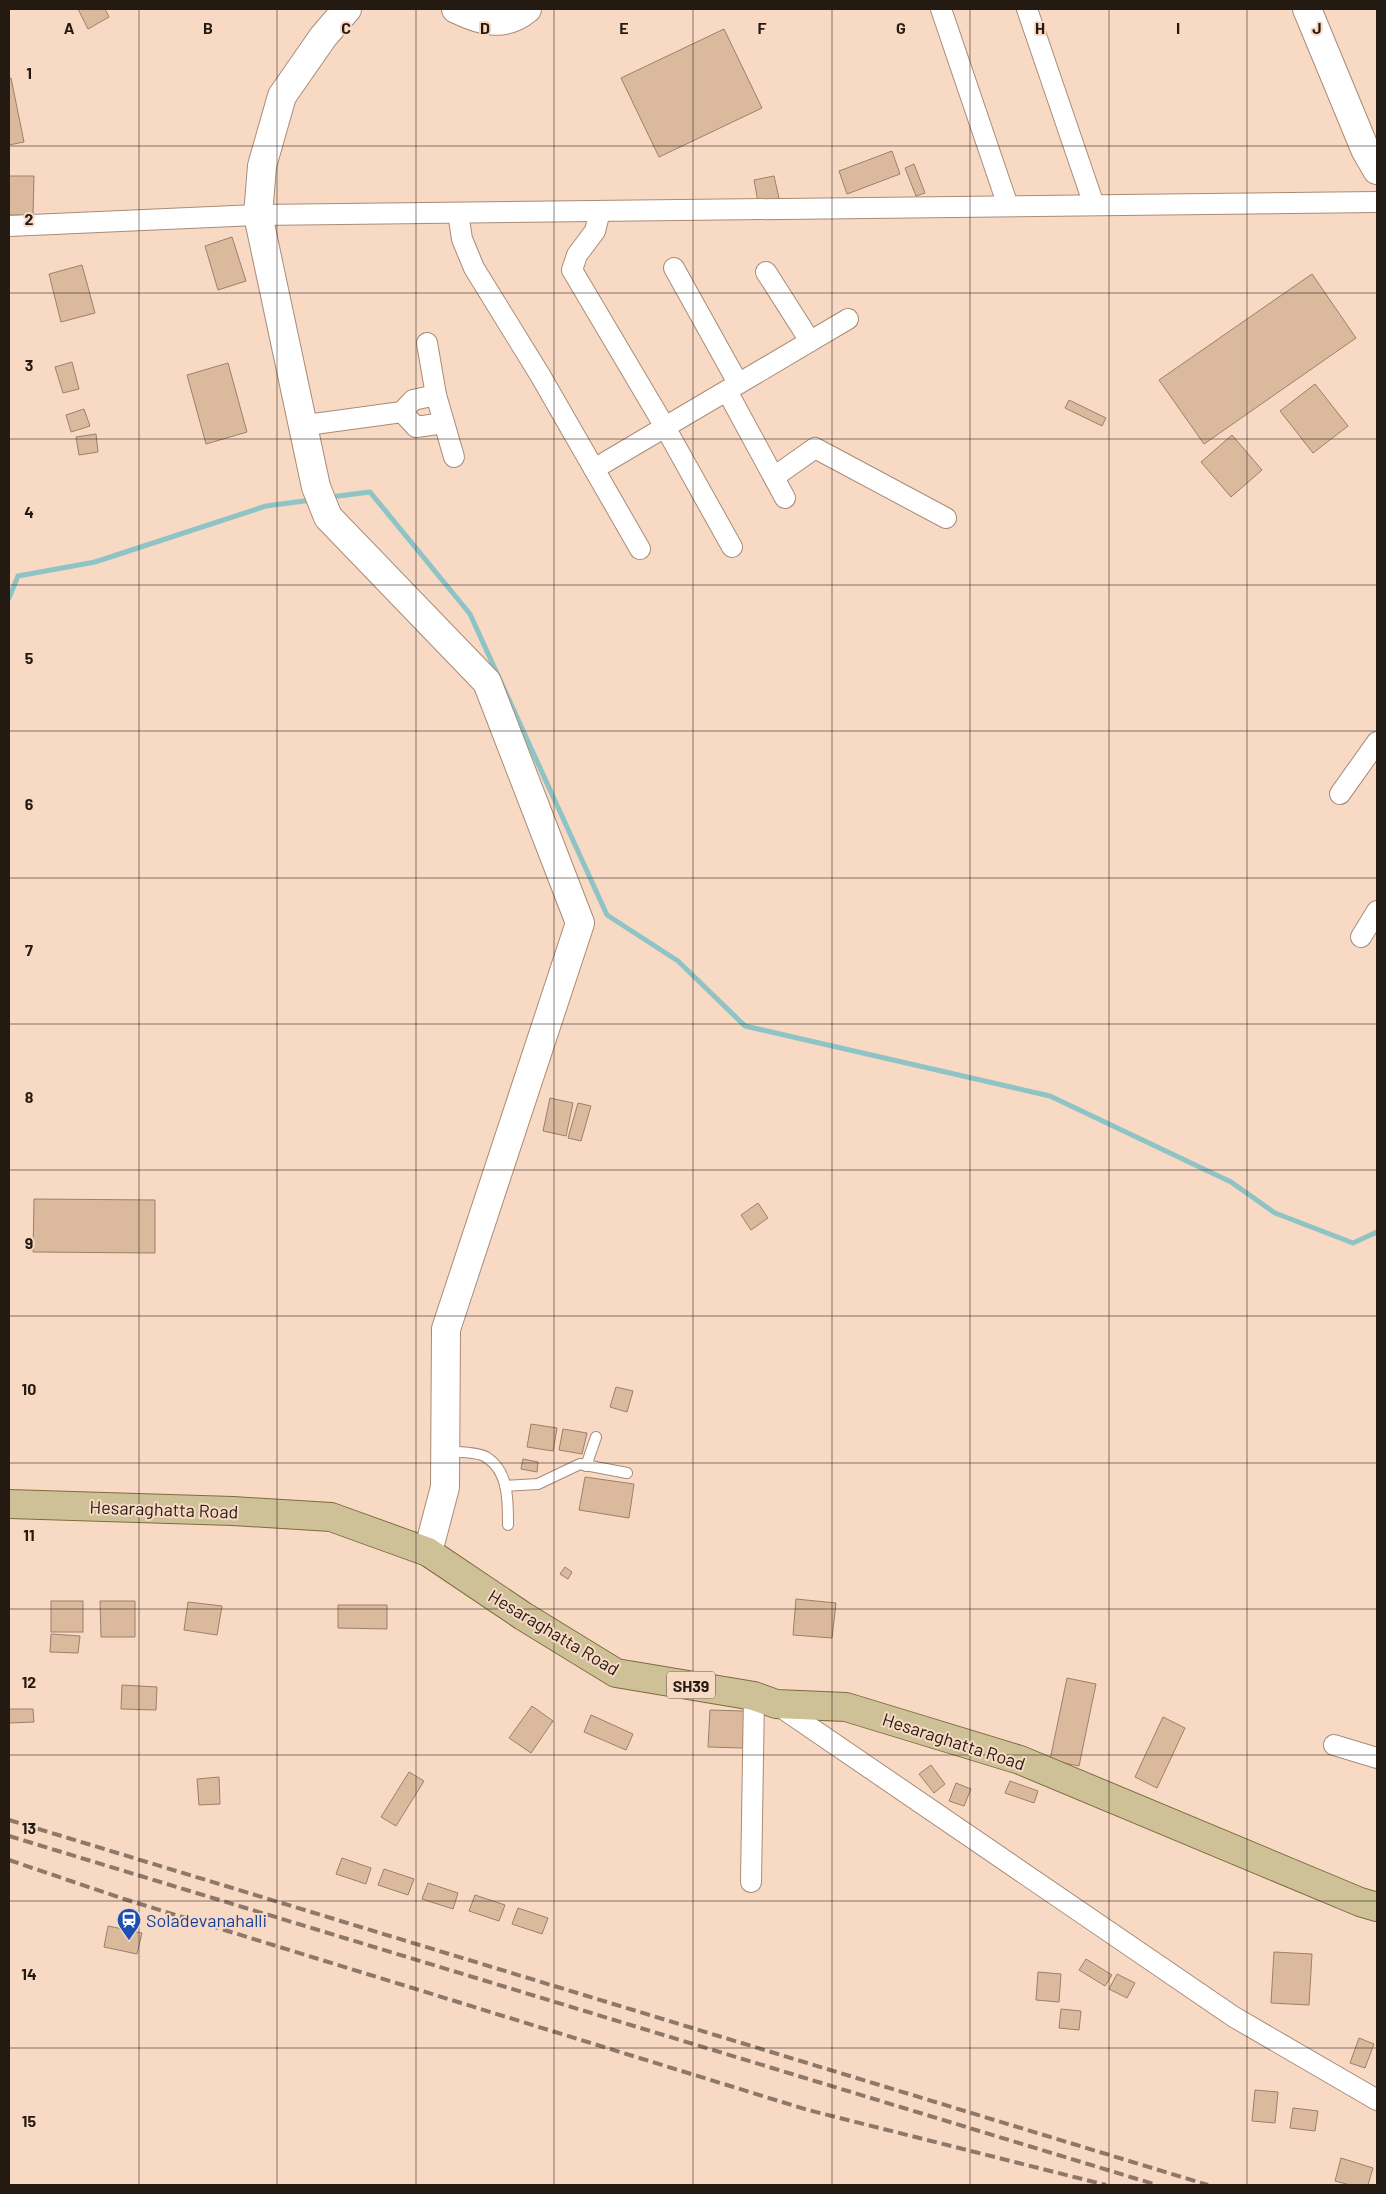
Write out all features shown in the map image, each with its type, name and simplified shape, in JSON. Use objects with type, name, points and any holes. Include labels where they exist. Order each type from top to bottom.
[{"type":"main road","name":"Hesaraghatta Road","points":[[9,1504],[232,1511],[331,1517],[428,1552],[523,1616],[616,1673],[765,1700],[846,1707],[1020,1760],[1351,1898],[1377,1907]]},
{"type":"street","points":[[347,9],[323,36],[282,96],[262,166],[258,215],[301,422],[320,498],[328,517],[487,682],[580,923],[446,1329],[445,1487],[428,1552]]},
{"type":"street","points":[[456,9],[496,23],[518,16],[527,9]]},
{"type":"street","points":[[941,9],[1008,206]]},
{"type":"street","points":[[1028,9],[1094,205]]},
{"type":"street","points":[[1307,9],[1365,149],[1377,170]]},
{"type":"street","points":[[9,226],[258,215],[1377,202]]},
{"type":"street","points":[[600,211],[595,231],[576,255],[572,270],[665,427],[732,547]]},
{"type":"street","points":[[458,213],[462,239],[474,268],[540,375],[640,549]]},
{"type":"street","points":[[674,268],[785,498]]},
{"type":"street","points":[[766,272],[810,341]]},
{"type":"street","points":[[594,469],[848,319]]},
{"type":"street","points":[[427,343],[436,395],[454,457]]},
{"type":"street","points":[[301,422],[314,424],[402,412],[413,400],[436,395]]},
{"type":"street","points":[[402,412],[416,427],[444,423]]},
{"type":"street","points":[[774,477],[815,448],[946,518]]},
{"type":"street","points":[[1340,794],[1377,742]]},
{"type":"street","points":[[1361,936],[1377,912]]},
{"type":"street","points":[[752,1882],[765,1700],[1234,2017],[1377,2100]]},
{"type":"street","points":[[1334,1744],[1377,1758]]},
{"type":"lane","points":[[586,1466],[596,1437]]},
{"type":"lane","points":[[444,1451],[485,1456],[498,1469],[508,1492],[508,1525]]},
{"type":"lane","points":[[505,1486],[538,1484],[580,1464],[627,1473]]},
{"type":"building","points":[[78,9],[105,9],[109,17],[88,29]]},
{"type":"building","points":[[724,29],[762,108],[659,157],[621,78]]},
{"type":"building","points":[[11,78],[24,142],[9,145],[9,79]]},
{"type":"building","points":[[892,151],[900,174],[847,194],[839,171]]},
{"type":"building","points":[[914,164],[925,193],[916,196],[905,168]]},
{"type":"building","points":[[9,176],[34,176],[33,215],[9,215]]},
{"type":"building","points":[[774,176],[779,198],[758,202],[754,180]]},
{"type":"building","points":[[232,237],[246,281],[218,290],[205,246]]},
{"type":"building","points":[[82,265],[95,313],[61,322],[49,274]]},
{"type":"building","points":[[1312,274],[1356,338],[1204,444],[1159,380]]},
{"type":"building","points":[[72,362],[79,389],[63,393],[55,367]]},
{"type":"building","points":[[228,363],[247,432],[206,444],[187,375]]},
{"type":"building","points":[[1315,384],[1348,426],[1313,453],[1280,411]]},
{"type":"building","points":[[1069,400],[1106,418],[1102,426],[1065,408]]},
{"type":"building","points":[[84,409],[90,426],[71,432],[66,415]]},
{"type":"building","points":[[96,434],[98,452],[79,455],[76,437]]},
{"type":"building","points":[[1232,435],[1262,470],[1231,497],[1201,462]]},
{"type":"building","points":[[550,1098],[573,1103],[566,1136],[543,1131]]},
{"type":"building","points":[[578,1103],[591,1106],[581,1141],[568,1138]]},
{"type":"building","points":[[34,1199],[155,1200],[155,1253],[33,1252]]},
{"type":"building","points":[[758,1203],[768,1218],[751,1230],[741,1215]]},
{"type":"building","points":[[616,1387],[633,1391],[627,1412],[610,1407]]},
{"type":"building","points":[[531,1424],[557,1428],[553,1451],[527,1447]]},
{"type":"building","points":[[563,1429],[587,1433],[582,1454],[559,1450]]},
{"type":"building","points":[[523,1459],[538,1462],[537,1472],[521,1469]]},
{"type":"building","points":[[585,1477],[634,1484],[629,1518],[579,1510]]},
{"type":"building","points":[[565,1567],[572,1572],[568,1579],[560,1574]]},
{"type":"building","points":[[796,1599],[836,1603],[832,1638],[793,1635]]},
{"type":"building","points":[[51,1601],[83,1601],[83,1632],[51,1632]]},
{"type":"building","points":[[100,1601],[135,1601],[135,1637],[101,1637]]},
{"type":"building","points":[[188,1602],[222,1606],[217,1635],[184,1630]]},
{"type":"building","points":[[338,1605],[387,1605],[387,1629],[338,1628]]},
{"type":"building","points":[[51,1634],[80,1636],[78,1653],[50,1652]]},
{"type":"building","points":[[1067,1678],[1096,1684],[1079,1766],[1050,1760]]},
{"type":"building","points":[[122,1685],[157,1687],[156,1710],[121,1709]]},
{"type":"building","points":[[532,1706],[553,1721],[531,1753],[509,1738]]},
{"type":"building","points":[[9,1709],[33,1709],[34,1722],[9,1723]]},
{"type":"building","points":[[710,1710],[744,1711],[743,1748],[708,1747]]},
{"type":"building","points":[[591,1715],[633,1734],[626,1750],[584,1732]]},
{"type":"building","points":[[1163,1717],[1185,1728],[1157,1788],[1135,1777]]},
{"type":"building","points":[[931,1765],[945,1784],[934,1793],[919,1774]]},
{"type":"building","points":[[409,1772],[424,1781],[396,1826],[381,1817]]},
{"type":"building","points":[[219,1777],[220,1804],[199,1805],[197,1779]]},
{"type":"building","points":[[1010,1781],[1038,1791],[1034,1803],[1005,1793]]},
{"type":"building","points":[[956,1783],[971,1789],[964,1806],[949,1801]]},
{"type":"building","points":[[342,1858],[371,1868],[366,1884],[336,1874]]},
{"type":"building","points":[[384,1869],[414,1879],[408,1895],[378,1885]]},
{"type":"building","points":[[428,1883],[458,1893],[453,1909],[422,1899]]},
{"type":"building","points":[[475,1895],[505,1905],[499,1921],[469,1911]]},
{"type":"building","points":[[518,1908],[548,1918],[542,1934],[512,1924]]},
{"type":"building","points":[[108,1926],[142,1933],[137,1954],[104,1947]]},
{"type":"building","points":[[1274,1952],[1312,1954],[1309,2005],[1271,2003]]},
{"type":"building","points":[[1086,1959],[1112,1975],[1105,1986],[1079,1970]]},
{"type":"building","points":[[1038,1972],[1061,1974],[1059,2002],[1036,2000]]},
{"type":"building","points":[[1117,1974],[1135,1983],[1127,1998],[1109,1989]]},
{"type":"building","points":[[1061,2009],[1081,2011],[1079,2030],[1059,2028]]},
{"type":"building","points":[[1359,2038],[1374,2044],[1365,2068],[1350,2063]]},
{"type":"building","points":[[1255,2090],[1278,2092],[1275,2123],[1252,2121]]},
{"type":"building","points":[[1293,2108],[1318,2111],[1315,2131],[1290,2128]]},
{"type":"building","points":[[1341,2158],[1373,2168],[1368,2185],[1350,2185],[1335,2181]]},
{"type":"waterway","points":[[330,497],[370,492],[470,614],[607,915],[678,961],[745,1026],[1050,1096],[1231,1182],[1275,1213],[1353,1243],[1377,1232]]},
{"type":"waterway","points":[[9,598],[18,576],[95,562],[266,506],[312,500]]},
{"type":"railway","points":[[9,1820],[1208,2185]]},
{"type":"railway","points":[[9,1836],[1157,2185]]},
{"type":"railway","points":[[9,1860],[124,1899],[808,2110],[1106,2185]]},
{"type":"place","name":"Soladevanahalli","points":[[129,1941]]}]
